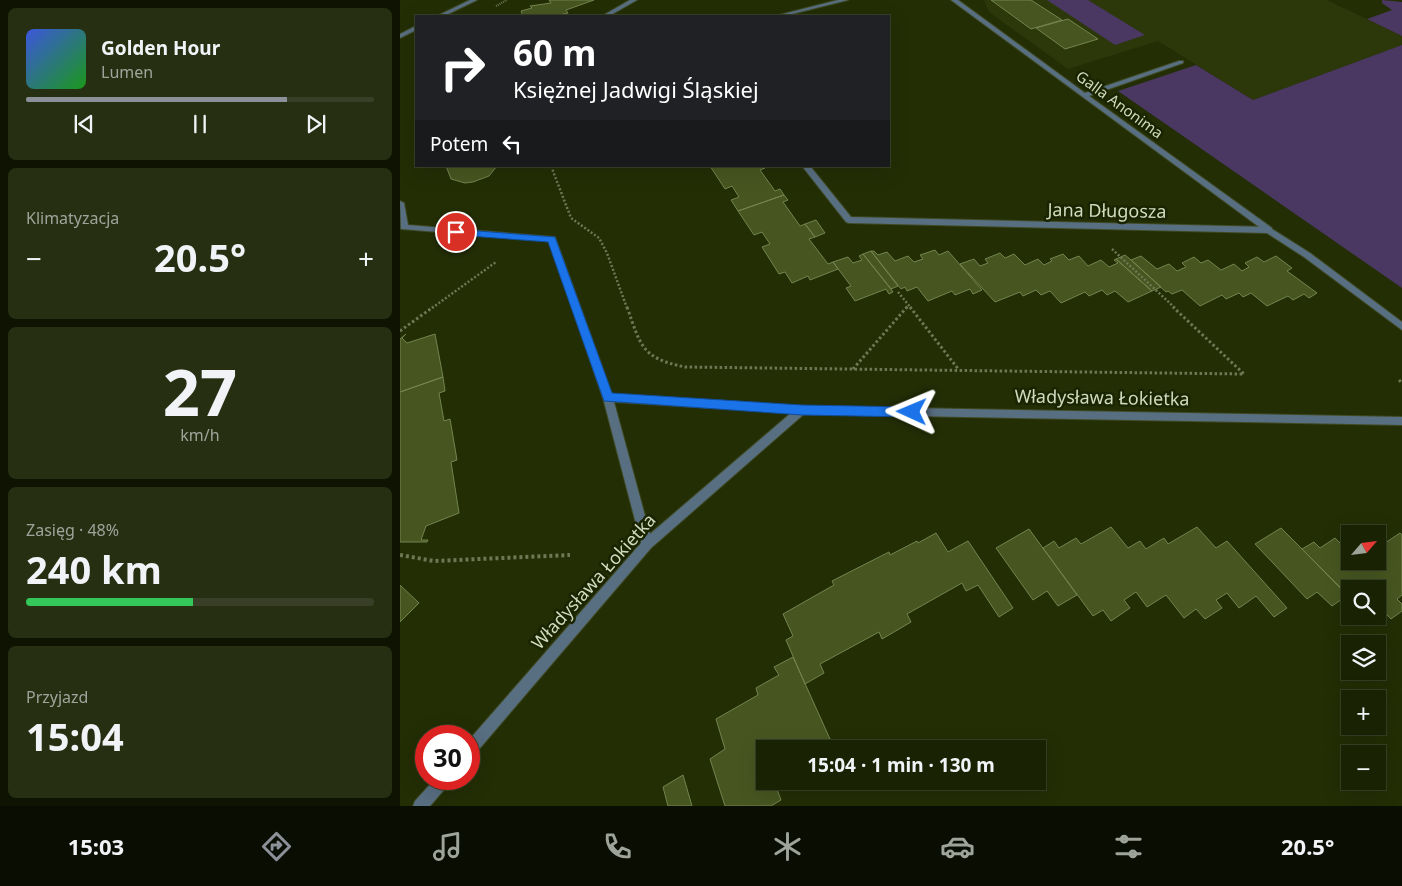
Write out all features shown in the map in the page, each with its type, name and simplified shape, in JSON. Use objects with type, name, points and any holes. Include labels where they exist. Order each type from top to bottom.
[{"type":"street","points":[[442,15],[474,0]]},
{"type":"street","points":[[607,15],[634,0]]},
{"type":"street","points":[[782,15],[845,0]]},
{"type":"street","name":"Galla Anonima","points":[[954,0],[1269,230]]},
{"type":"street","points":[[400,36],[415,28]]},
{"type":"street","points":[[1084,95],[1181,62]]},
{"type":"street","name":"Jana Długosza","points":[[807,167],[849,220],[1269,230]]},
{"type":"street","points":[[400,203],[404,228],[552,239],[608,398],[647,544]]},
{"type":"street","points":[[1269,230],[1307,255],[1402,327]]},
{"type":"street","name":"Władysława Łokietka","points":[[608,398],[802,410],[1402,421]]},
{"type":"street","name":"Władysława Łokietka","points":[[480,737],[647,544],[802,410]]},
{"type":"street","points":[[420,806],[434,790]]},
{"type":"path","points":[[551,167],[571,218],[599,238],[607,253],[641,345],[649,355],[662,362],[685,367],[1244,374],[1121,257]]},
{"type":"path","points":[[400,331],[496,262]]},
{"type":"path","points":[[898,292],[959,370]]},
{"type":"path","points":[[852,370],[908,306]]},
{"type":"path","points":[[400,556],[434,561],[570,556]]},
{"type":"shaded area","points":[[984,0],[1327,0],[1402,36],[1402,45],[1253,100],[1158,41],[1068,69],[989,12]]},
{"type":"shaded area","points":[[1047,0],[1088,0],[1145,35],[1115,45]]},
{"type":"shaded area","points":[[1382,0],[1402,2],[1402,36],[1367,19],[1392,10],[1382,3]]},
{"type":"shaded area","points":[[1402,45],[1402,288],[1118,91],[1196,65],[1253,100]]},
{"type":"building","points":[[549,0],[594,0],[566,10],[568,13],[559,15],[523,15],[521,11],[532,8],[530,6],[551,3]]},
{"type":"building","points":[[991,0],[1031,0],[1062,20],[1031,29]]},
{"type":"building","points":[[1068,19],[1098,39],[1065,49],[1036,28]]},
{"type":"building","points":[[446,167],[496,167],[489,176],[473,182],[465,183],[451,179]]},
{"type":"building","points":[[711,167],[764,167],[760,170],[775,191],[780,189],[784,195],[738,211],[731,200],[739,197],[732,186],[725,189]]},
{"type":"building","points":[[784,195],[788,200],[783,202],[800,226],[805,224],[815,237],[809,239],[828,264],[833,262],[838,269],[810,280],[808,276],[792,283],[785,272],[779,274],[762,247],[770,244],[762,232],[754,235],[738,211]]},
{"type":"building","points":[[816,220],[825,233],[815,237],[805,224]]},
{"type":"building","points":[[935,250],[939,255],[948,251],[982,290],[973,294],[970,289],[955,295],[952,291],[928,301],[917,287],[907,291],[905,287],[901,289],[871,251],[878,255],[887,252],[895,261],[908,256],[914,262],[923,259],[920,255]]},
{"type":"building","points":[[871,251],[898,286],[891,289],[863,254]]},
{"type":"building","points":[[1000,253],[1005,258],[1014,254],[1025,265],[1038,259],[1044,265],[1052,261],[1050,259],[1063,254],[1069,260],[1079,256],[1088,266],[1101,260],[1109,267],[1118,263],[1114,260],[1116,259],[1152,291],[1128,302],[1115,291],[1107,295],[1102,290],[1089,296],[1085,292],[1061,303],[1050,291],[1041,295],[1036,290],[1023,296],[1020,292],[995,302],[960,264],[974,259],[980,266],[988,263],[985,259]]},
{"type":"building","points":[[863,254],[893,292],[889,294],[886,289],[855,301],[846,288],[851,286],[833,262],[848,257],[853,263],[862,260],[859,256]]},
{"type":"building","points":[[1125,255],[1161,287],[1152,291],[1116,259]]},
{"type":"building","points":[[1141,256],[1157,269],[1169,264],[1177,271],[1186,267],[1182,263],[1194,257],[1201,263],[1208,260],[1221,270],[1234,264],[1242,271],[1249,267],[1245,263],[1257,257],[1264,262],[1276,256],[1292,268],[1287,271],[1317,293],[1309,298],[1304,294],[1293,300],[1288,296],[1267,306],[1251,293],[1243,297],[1239,293],[1226,299],[1222,295],[1200,306],[1182,290],[1172,294],[1168,291],[1166,292],[1131,260]]},
{"type":"building","points":[[406,334],[402,338],[407,343],[435,334],[443,377],[400,392],[400,339]]},
{"type":"building","points":[[443,377],[445,391],[439,393],[444,421],[450,419],[457,460],[451,462],[459,513],[426,526],[421,540],[428,540],[427,542],[400,542],[400,392]]},
{"type":"building","points":[[1111,527],[1128,548],[1140,541],[1146,549],[1164,538],[1168,544],[1197,527],[1216,548],[1227,541],[1287,608],[1274,617],[1256,596],[1239,608],[1227,593],[1216,600],[1222,608],[1205,619],[1196,609],[1184,618],[1166,595],[1147,607],[1136,592],[1124,600],[1130,608],[1111,621],[1103,610],[1093,616],[1043,548],[1054,541],[1059,548],[1076,538],[1081,544]]},
{"type":"building","points":[[1281,528],[1341,588],[1341,600],[1332,606],[1317,592],[1307,599],[1255,544]]},
{"type":"building","points":[[1029,529],[1077,595],[1058,606],[1047,591],[1033,600],[996,548]]},
{"type":"building","points":[[936,533],[948,552],[968,541],[1013,608],[999,617],[978,585],[966,591],[962,583],[907,614],[911,622],[882,639],[879,632],[820,664],[824,673],[805,684],[786,640],[793,636],[783,614],[834,585],[832,581],[889,552],[890,555]]},
{"type":"building","points":[[1400,533],[1402,535],[1402,595],[1397,599],[1402,604],[1402,611],[1391,619],[1386,614],[1386,580],[1341,580],[1341,589],[1302,549],[1314,542],[1320,548],[1335,538],[1341,544],[1341,570],[1386,570],[1386,542]]},
{"type":"building","points":[[400,585],[419,603],[400,622]]},
{"type":"building","points":[[793,657],[830,739],[756,740],[756,790],[777,790],[781,800],[771,806],[725,806],[710,759],[725,749],[716,719],[758,695],[756,688],[779,675],[774,667]]},
{"type":"building","points":[[683,775],[692,806],[668,806],[663,787]]},
{"type":"route","points":[[456,232],[552,239],[608,398],[802,410],[912,412]]}]
